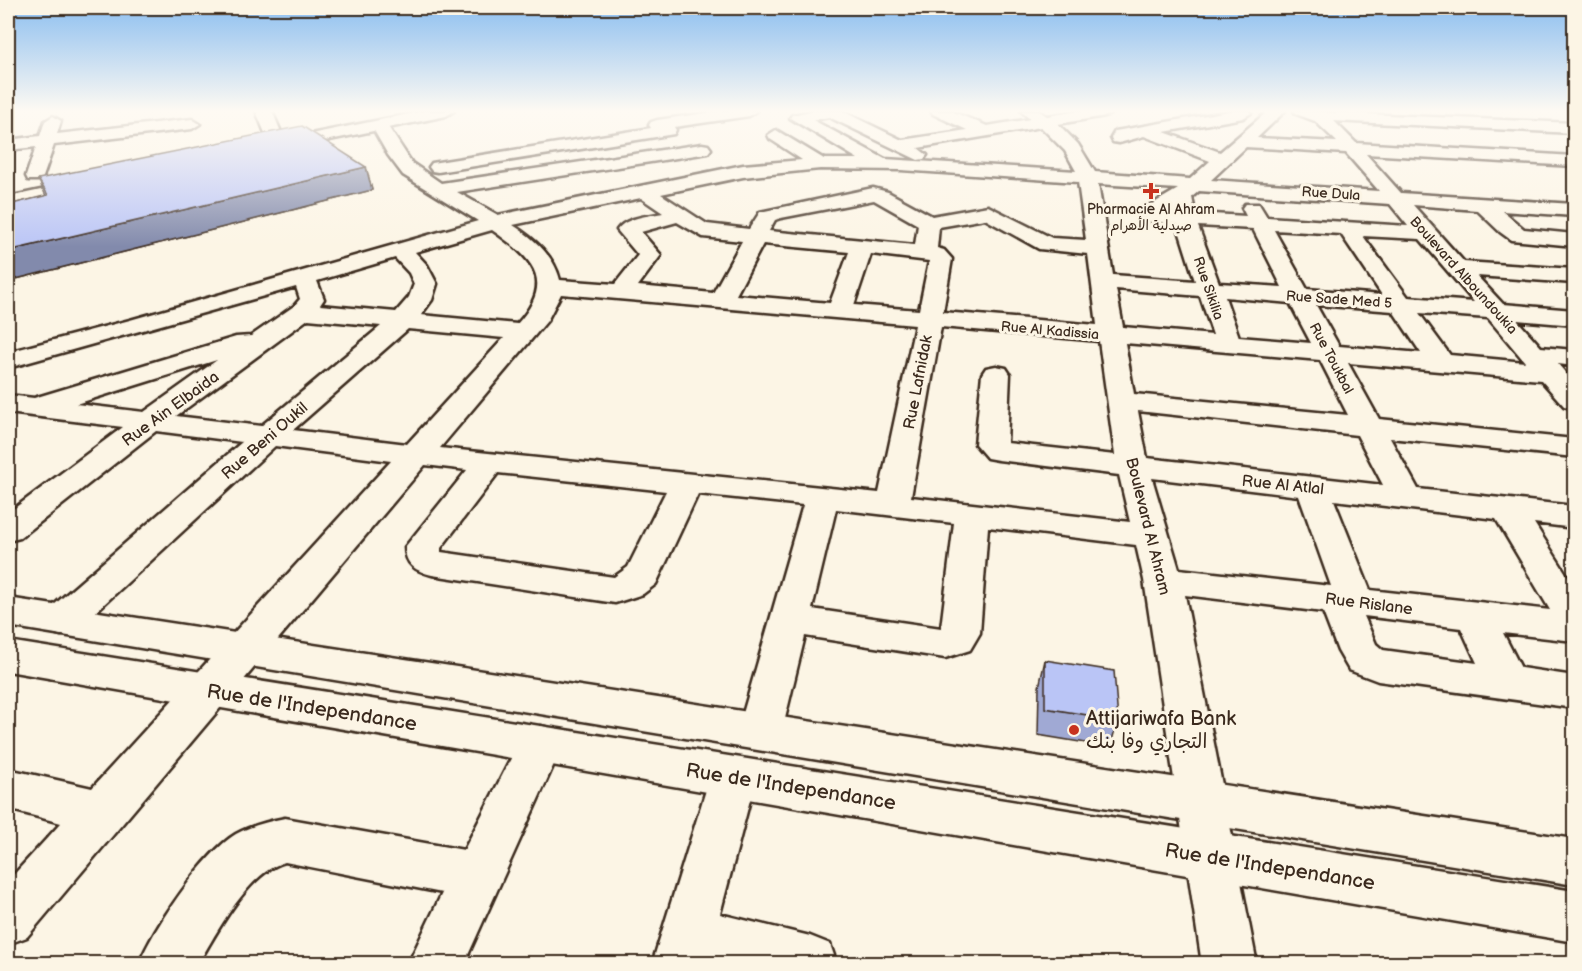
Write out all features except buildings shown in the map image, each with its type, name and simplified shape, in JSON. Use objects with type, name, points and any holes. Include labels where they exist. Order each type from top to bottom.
[{"type":"main road","points":[[35,176],[42,156]]},
{"type":"main road","points":[[8,919],[417,455],[538,316],[547,300],[550,286],[548,271],[540,258],[496,222],[410,171],[400,156]]},
{"type":"main road","points":[[410,171],[494,156]]},
{"type":"main road","points":[[440,189],[694,156]]},
{"type":"main road","points":[[716,156],[743,171]]},
{"type":"main road","points":[[808,156],[820,164]]},
{"type":"main road","points":[[867,156],[881,164]]},
{"type":"main road","points":[[921,156],[944,168]]},
{"type":"main road","name":"Boulevard Al Ahram","points":[[1075,156],[1086,175],[1133,467],[1163,580],[1230,963]]},
{"type":"main road","points":[[8,360],[139,325],[496,222],[743,171],[820,164],[881,164],[1086,175],[1139,156]]},
{"type":"main road","points":[[1222,156],[1236,161],[1357,163],[1429,156]]},
{"type":"main road","points":[[1240,156],[1236,161],[1149,214],[1156,217],[1426,233]]},
{"type":"main road","name":"Boulevard Alboundoukia","points":[[1353,156],[1395,197],[1573,397]]},
{"type":"main road","points":[[1457,156],[1518,206]]},
{"type":"main road","points":[[1492,156],[1575,161]]},
{"type":"main road","points":[[1548,156],[1575,175]]},
{"type":"main road","name":"Rue Dula","points":[[1086,175],[1187,190],[1236,161],[1395,197],[1575,210]]},
{"type":"main road","name":"Rue Toukbal","points":[[1236,161],[1260,222],[1406,497]]},
{"type":"main road","points":[[988,213],[989,171]]},
{"type":"main road","points":[[8,203],[109,182]]},
{"type":"main road","name":"Rue Sikilia","points":[[1187,190],[1185,218],[1229,345]]},
{"type":"main road","points":[[644,191],[705,230],[933,256]]},
{"type":"main road","points":[[720,301],[765,218],[772,214],[868,194],[881,196],[929,223],[988,213],[1047,244],[1098,248]]},
{"type":"main road","points":[[1482,203],[1512,232],[1566,240],[1575,254]]},
{"type":"main road","points":[[621,292],[650,255],[628,230],[638,225],[680,215]]},
{"type":"main road","name":"Rue Lafnidak","points":[[893,505],[930,320],[933,256],[929,223]]},
{"type":"main road","points":[[1347,228],[1442,363]]},
{"type":"main road","points":[[839,312],[862,247]]},
{"type":"main road","name":"Rue Beni Oukil","points":[[61,621],[267,437],[402,321],[421,300],[426,284],[424,274],[400,250]]},
{"type":"main road","points":[[1457,268],[1575,276]]},
{"type":"main road","points":[[303,278],[312,299],[303,311]]},
{"type":"main road","name":"Rue Sade Med 5","points":[[1103,281],[1575,317]]},
{"type":"main road","name":"Rue Al Kadissia","points":[[550,286],[1442,363],[1542,363],[1575,358]]},
{"type":"main road","points":[[303,311],[524,332]]},
{"type":"main road","name":"Rue Ain Elbaida","points":[[8,530],[149,422],[303,311]]},
{"type":"main road","points":[[139,325],[172,364]]},
{"type":"main road","points":[[8,426],[22,406],[267,337]]},
{"type":"main road","name":"Rue Al Atlal","points":[[996,374],[991,444],[999,451],[1575,517]]},
{"type":"main road","points":[[1121,401],[1575,448]]},
{"type":"main road","points":[[22,406],[417,455],[822,497],[1152,536]]},
{"type":"main road","points":[[489,463],[423,547],[423,557],[432,563],[615,590],[630,585],[643,575],[686,484]]},
{"type":"main road","points":[[1312,487],[1347,601],[1358,651],[1364,659],[1378,665],[1575,692]]},
{"type":"main road","points":[[760,731],[822,497]]},
{"type":"main road","points":[[1507,508],[1575,617]]},
{"type":"main road","points":[[789,620],[945,643],[956,640],[960,633],[972,515]]},
{"type":"main road","name":"Rue Rislane","points":[[1163,580],[1575,627]]},
{"type":"main road","points":[[8,612],[1575,862]]},
{"type":"main road","points":[[1474,615],[1507,683]]},
{"type":"main road","name":"Rue de l'Independance","points":[[8,656],[1575,917]]},
{"type":"main road","points":[[435,963],[541,744]]},
{"type":"main road","points":[[733,777],[683,948],[810,963]]},
{"type":"main road","points":[[8,789],[102,812]]},
{"type":"main road","points":[[166,963],[224,880],[251,852],[265,845],[285,840],[479,876]]},
{"type":"place","name":"Pharmacie Al Ahram صيدلية الأهرام","points":[[1151,191]]},
{"type":"place","name":"Attijariwafa Bank التجاري وفا بنك","points":[[1074,730]]}]
